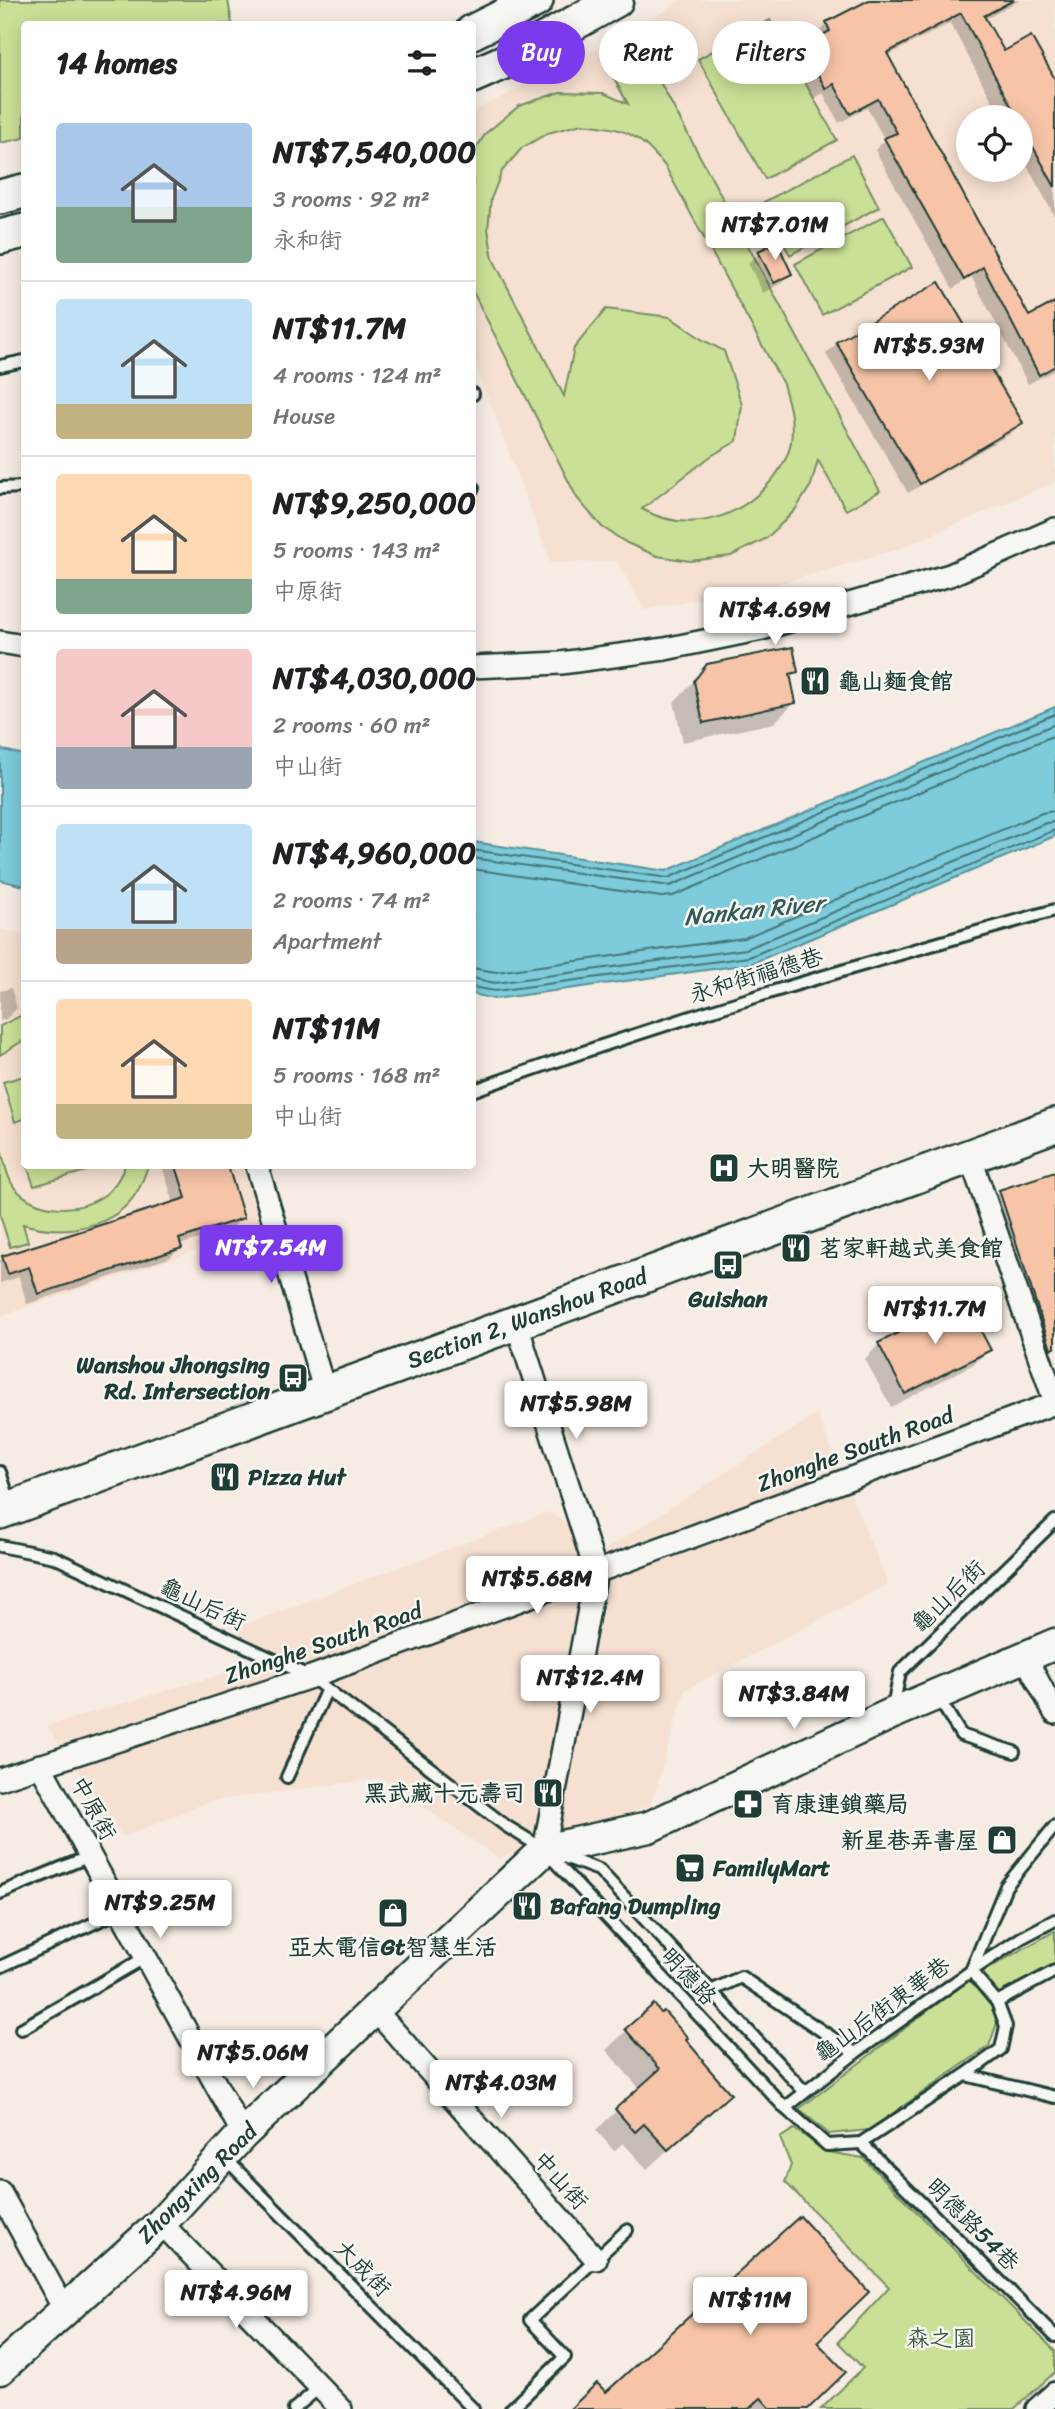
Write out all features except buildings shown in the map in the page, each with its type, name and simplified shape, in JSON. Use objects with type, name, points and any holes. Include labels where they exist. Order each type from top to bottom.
[{"type":"main road","points":[[476,30],[536,0]]},
{"type":"main road","points":[[476,74],[506,61],[616,0]]},
{"type":"main road","points":[[0,197],[21,192]]},
{"type":"main road","points":[[0,237],[21,232]]},
{"type":"main road","name":"Section 2, Wanshou Road","points":[[6,1510],[1055,1125]]},
{"type":"street","points":[[476,667],[574,661],[665,649],[762,629],[950,575],[1055,529]]},
{"type":"street","points":[[0,642],[21,646]]},
{"type":"street","points":[[970,1156],[1055,1403]]},
{"type":"street","points":[[261,1169],[325,1392]]},
{"type":"street","points":[[516,1322],[596,1572],[544,1850],[649,1827],[891,1714],[1055,1644]]},
{"type":"street","name":"Zhonghe South Road","points":[[0,1779],[319,1683],[596,1572],[1055,1403]]},
{"type":"street","points":[[1025,1657],[1055,1713]]},
{"type":"street","name":"中原街","points":[[40,1765],[146,1957],[233,2145]]},
{"type":"street","name":"Zhongxing Road","points":[[0,2369],[161,2223],[233,2145],[544,1850]]},
{"type":"street","name":"中山街","points":[[375,2010],[596,2259]]},
{"type":"street","points":[[0,2194],[64,2309]]},
{"type":"street","points":[[161,2223],[341,2409]]},
{"type":"street","points":[[1037,2409],[1055,2393]]},
{"type":"lane","points":[[0,366],[21,362]]},
{"type":"lane","points":[[0,488],[21,487]]},
{"type":"lane","name":"永和街福德巷","points":[[476,1090],[556,1061],[824,975],[1055,910]]},
{"type":"lane","points":[[0,1472],[6,1510]]},
{"type":"lane","name":"龜山后街","points":[[891,1714],[900,1672],[1055,1521]]},
{"type":"lane","name":"龜山后街","points":[[0,1546],[54,1557],[319,1683],[506,1826],[544,1850]]},
{"type":"lane","points":[[287,1777],[319,1683]]},
{"type":"lane","points":[[937,1695],[961,1734],[1014,1752]]},
{"type":"lane","name":"龜山后街東華巷","points":[[785,2108],[855,2053],[971,1971],[1006,1886],[1055,1826]]},
{"type":"lane","name":"明德路","points":[[544,1850],[599,1871],[804,2091]]},
{"type":"lane","name":"明德路","points":[[544,1850],[785,2108],[827,2144],[860,2143]]},
{"type":"lane","points":[[0,1894],[90,1856]]},
{"type":"lane","points":[[0,1967],[120,1910]]},
{"type":"lane","points":[[860,2143],[1001,2049],[1006,2026],[997,2002],[971,1971],[1021,1938],[1055,1920]]},
{"type":"lane","points":[[21,2029],[146,1957]]},
{"type":"lane","points":[[997,2002],[1055,1971]]},
{"type":"lane","points":[[711,1991],[741,1978],[855,2053]]},
{"type":"lane","points":[[965,2075],[1055,2096]]},
{"type":"lane","name":"明德路54巷","points":[[860,2143],[1055,2336]]},
{"type":"lane","name":"大成街","points":[[233,2145],[473,2409]]},
{"type":"lane","points":[[511,2409],[565,2357],[530,2320],[627,2230]]},
{"type":"lane","points":[[295,2409],[320,2387]]},
{"type":"shaded area","points":[[680,0],[1055,0],[1055,482],[898,549],[782,583],[645,610],[617,561],[551,563],[476,366],[476,110],[528,84],[585,84],[585,55],[599,48],[599,84],[698,84],[698,21],[650,21]]},
{"type":"shaded area","points":[[0,929],[21,934],[21,1169],[244,1169],[263,1228],[0,1316]]},
{"type":"shaded area","points":[[817,1414],[888,1584],[685,1690],[651,1805],[498,1858],[382,1778],[210,1801],[123,1837],[47,1726],[260,1663],[235,1628],[549,1512],[605,1550]]},
{"type":"green space","points":[[0,0],[228,0],[232,21],[21,21],[21,139],[0,143]]},
{"type":"green space","points":[[712,51],[712,84],[806,84],[837,140],[765,179],[698,59]]},
{"type":"green space","points":[[617,84],[661,84],[880,491],[846,510],[818,460],[811,485],[795,510],[767,538],[731,556],[690,561],[657,556],[627,543],[602,527],[577,498],[476,298],[476,148],[486,133],[519,106],[560,92],[603,93],[628,104]],"holes":[[[582,124],[630,134],[665,166],[783,384],[790,412],[791,442],[781,467],[772,480],[744,505],[712,519],[678,521],[642,509],[711,456],[737,441],[742,405],[724,351],[670,317],[606,309],[574,348],[564,396],[493,259],[488,229],[491,199],[502,171],[522,148],[548,133]]]},
{"type":"green space","points":[[852,155],[879,207],[790,255],[762,203]]},
{"type":"green space","points":[[884,216],[912,267],[822,315],[795,264]]},
{"type":"green space","points":[[21,1016],[21,1042],[0,1055],[0,1026]]},
{"type":"green space","points":[[21,1077],[21,1120],[15,1122],[3,1082]]},
{"type":"green space","points":[[0,1146],[7,1173],[14,1187],[33,1201],[57,1208],[93,1202],[107,1193],[124,1169],[147,1169],[142,1183],[128,1203],[102,1221],[87,1226],[55,1229],[23,1224],[28,1242],[10,1247],[0,1215]]},
{"type":"green space","points":[[28,1169],[93,1169],[34,1186]]},
{"type":"green space","points":[[1055,1931],[1055,1966],[1006,1997],[989,2046],[869,2130],[829,2134],[799,2109],[968,1980]]},
{"type":"green space","name":"森之園","points":[[794,2129],[828,2152],[863,2158],[1055,2351],[1055,2372],[1014,2409],[821,2409],[863,2368],[838,2342],[889,2287],[785,2182],[791,2165],[780,2138]]},
{"type":"water","name":"Nankan River","points":[[1055,707],[1055,836],[750,964],[494,999],[476,995],[476,842],[666,871]]},
{"type":"water","points":[[0,749],[21,754],[21,885],[0,880]]},
{"type":"place","name":"龜山麵食館","points":[[815,681]]},
{"type":"place","name":"大明醫院","points":[[724,1168]]},
{"type":"place","name":"茗家軒越式美食館","points":[[796,1248]]},
{"type":"place","name":"Guishan","points":[[728,1265]]},
{"type":"place","name":"Wanshou Jhongsing Rd. Intersection","points":[[293,1378]]},
{"type":"place","name":"Pizza Hut","points":[[225,1477]]},
{"type":"place","name":"黑武藏十元壽司","points":[[548,1793]]},
{"type":"place","name":"育康連鎖藥局","points":[[748,1804]]},
{"type":"place","name":"新星巷弄書屋","points":[[1002,1840]]},
{"type":"place","name":"FamilyMart","points":[[690,1868]]},
{"type":"place","name":"Bafang Dumpling","points":[[527,1906]]},
{"type":"place","name":"亞太電信Gt智慧生活","points":[[393,1913]]}]
